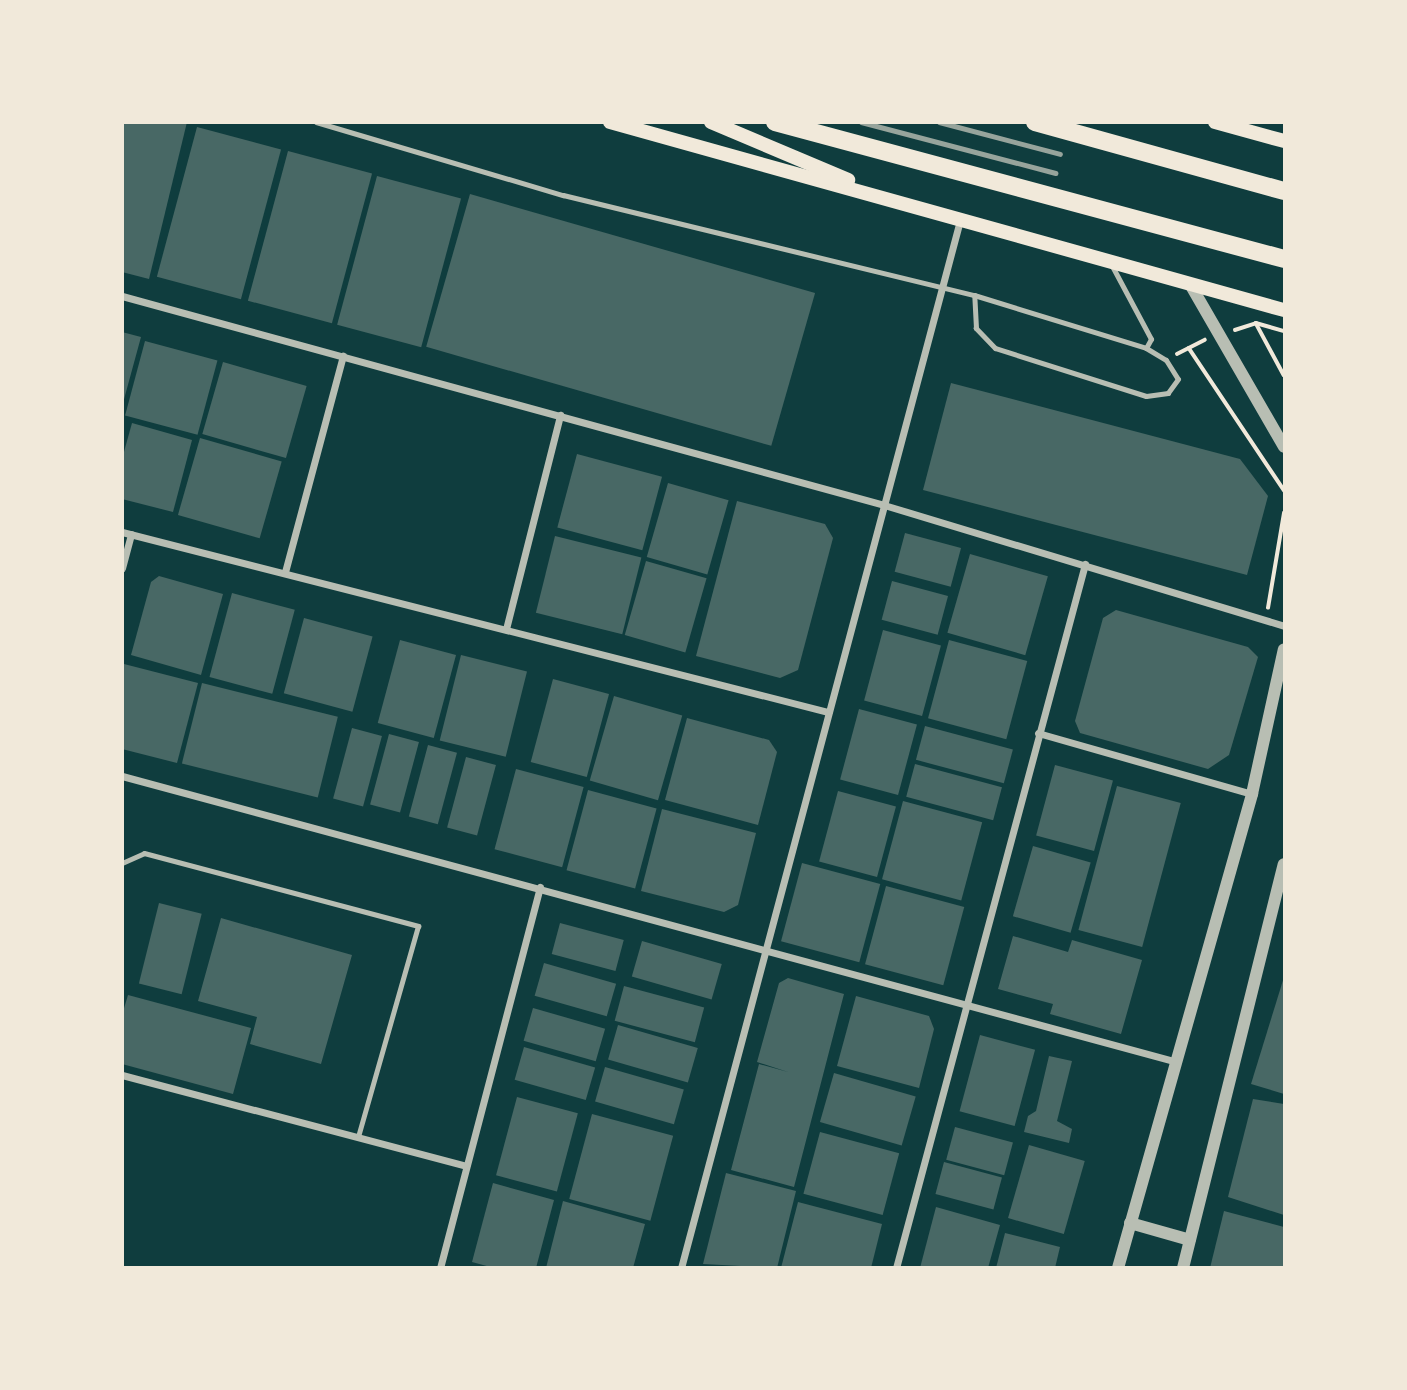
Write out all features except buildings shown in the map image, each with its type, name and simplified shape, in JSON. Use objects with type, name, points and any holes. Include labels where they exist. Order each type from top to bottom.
[{"type":"highway","points":[[775,122],[1284,259]]},
{"type":"highway","points":[[1035,122],[1284,191]]},
{"type":"main road","points":[[610,122],[1284,310]]},
{"type":"main road","points":[[711,122],[900,202]]},
{"type":"main road","points":[[1215,122],[1283,140]]},
{"type":"street","points":[[681,1268],[764,947],[960,220]]},
{"type":"street","points":[[1191,284],[1284,447]]},
{"type":"street","points":[[122,296],[884,505],[1284,626]]},
{"type":"street","points":[[285,572],[343,356]]},
{"type":"street","points":[[506,629],[560,415]]},
{"type":"street","points":[[122,532],[828,712]]},
{"type":"street","points":[[122,568],[131,534]]},
{"type":"street","points":[[896,1268],[964,1005],[1085,564]]},
{"type":"street","points":[[1118,1268],[1174,1061],[1252,794],[1284,649]]},
{"type":"street","points":[[1038,733],[1252,794]]},
{"type":"street","points":[[122,776],[764,947],[964,1005],[1174,1061]]},
{"type":"street","points":[[1183,1268],[1284,864]]},
{"type":"street","points":[[440,1268],[540,887]]},
{"type":"street","points":[[122,1075],[466,1166]]},
{"type":"street","points":[[1130,1223],[1190,1240]]},
{"type":"lane","points":[[316,122],[563,195],[974,295],[1146,348],[1166,360],[1178,379],[1168,393],[1153,396],[995,348],[976,328],[974,295]]},
{"type":"lane","points":[[1110,263],[1151,339],[1146,348]]},
{"type":"lane","points":[[122,863],[144,853],[418,926],[358,1137]]},
{"type":"path","points":[[1284,331],[1255,323],[1284,375]]},
{"type":"path","points":[[1166,360],[1207,339]]},
{"type":"path","points":[[1189,348],[1284,490]]},
{"type":"path","points":[[1266,620],[1284,513]]},
{"type":"railway","points":[[861,122],[1055,173]]},
{"type":"railway","points":[[939,122],[1060,154]]}]
